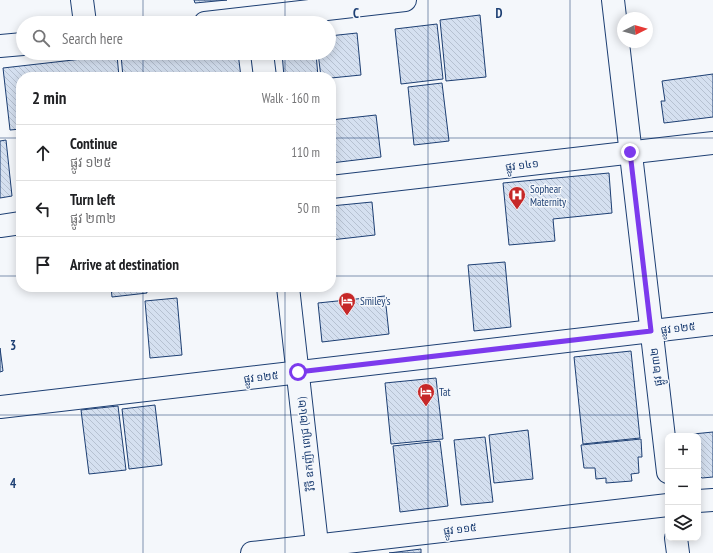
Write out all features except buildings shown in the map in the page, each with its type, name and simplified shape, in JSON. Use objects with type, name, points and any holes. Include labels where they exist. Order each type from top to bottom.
[{"type":"street","points":[[82,0],[83,16]]},
{"type":"street","points":[[241,16],[257,13],[406,0]]},
{"type":"street","name":"ផ្លូវ ២៣២","points":[[613,0],[668,469]]},
{"type":"street","points":[[0,46],[16,45]]},
{"type":"street","points":[[263,60],[264,72]]},
{"type":"street","name":"ផ្លូវ ១៤១","points":[[336,186],[713,143]]},
{"type":"street","points":[[0,226],[16,224]]},
{"type":"street","name":"វិថី ឧកញ៉ា ពេជ្រ (២៤២)","points":[[289,292],[318,549]]},
{"type":"street","name":"ផ្លូវ ១២៥","points":[[0,407],[713,324]]},
{"type":"street","points":[[701,502],[713,500]]},
{"type":"street","name":"ផ្លូវ ១១៥","points":[[252,553],[318,549],[665,505]]},
{"type":"street","points":[[676,541],[678,553]]},
{"type":"place","name":"Sophear Maternity","points":[[517,210]]},
{"type":"place","name":"Smiley's","points":[[347,316]]},
{"type":"place","name":"Tat","points":[[426,407]]},
{"type":"route","points":[[298,372],[651,331],[630,152]]}]
